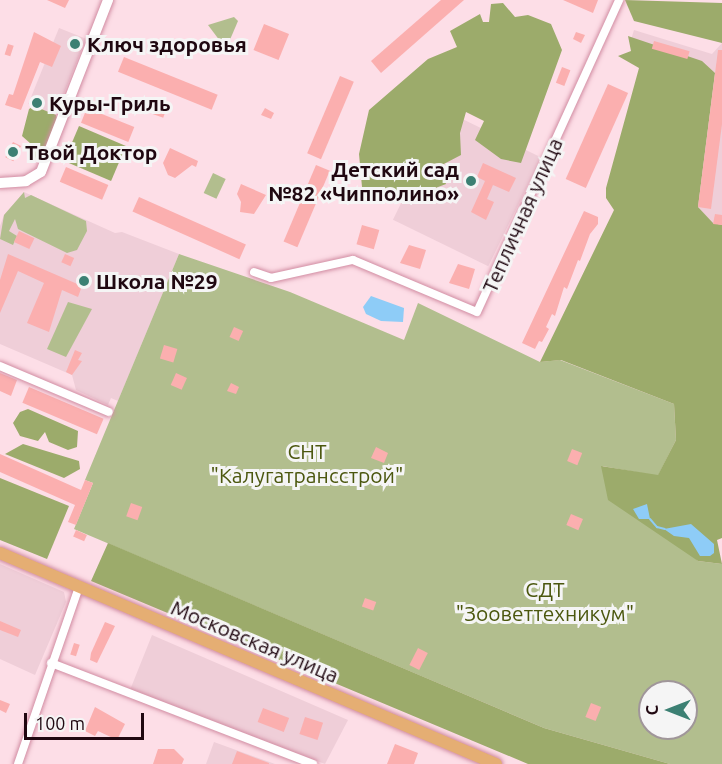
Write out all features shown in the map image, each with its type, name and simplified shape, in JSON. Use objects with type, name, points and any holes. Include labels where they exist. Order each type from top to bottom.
[{"type":"main road","name":"Московская улица","points":[[0,553],[496,764]]},
{"type":"street","points":[[0,183],[27,181],[41,172],[108,0]]},
{"type":"street","name":"Тепличная улица","points":[[254,272],[271,278],[353,260],[477,312],[619,0]]},
{"type":"street","points":[[0,366],[109,412]]},
{"type":"street","points":[[18,764],[79,587]]},
{"type":"street","points":[[51,663],[313,764]]},
{"type":"shaded area","points":[[59,28],[86,39],[55,115],[28,104]]},
{"type":"shaded area","points":[[634,30],[712,54],[722,43],[722,225],[713,224],[698,207],[715,73],[630,43]]},
{"type":"shaded area","name":"Детский сад №82 «Чипполино»","points":[[446,111],[541,157],[488,266],[393,220]]},
{"type":"shaded area","name":"Школа №29","points":[[24,192],[115,233],[122,232],[179,254],[118,401],[111,398],[108,405],[76,390],[72,375],[0,344],[0,226],[4,215]]},
{"type":"shaded area","points":[[0,564],[64,592],[66,602],[35,675],[0,659]]},
{"type":"shaded area","points":[[152,635],[348,720],[325,764],[130,690]]},
{"type":"shaded area","points":[[214,742],[275,764],[206,764]]},
{"type":"green space","points":[[625,0],[722,3],[722,43],[634,21]]},
{"type":"green space","points":[[503,3],[515,17],[528,15],[551,24],[562,50],[521,163],[501,159],[475,140],[484,121],[466,112],[460,133],[461,155],[440,166],[446,184],[417,195],[362,187],[359,154],[369,110],[428,59],[457,47],[450,31],[480,14],[483,22],[489,22],[491,4]]},
{"type":"green space","points":[[234,17],[238,21],[226,49],[208,25]]},
{"type":"green space","points":[[628,36],[702,61],[715,73],[698,207],[713,223],[722,225],[722,538],[717,540],[722,564],[698,561],[608,500],[601,466],[658,475],[676,440],[674,404],[561,360],[540,362],[614,210],[606,198],[606,188],[639,68],[618,56],[631,51]]},
{"type":"green space","points":[[34,106],[56,115],[57,120],[47,150],[37,162],[31,144],[22,136],[29,109]]},
{"type":"green space","points":[[79,126],[126,146],[111,181],[64,161]]},
{"type":"green space","points":[[213,173],[226,179],[216,199],[204,193]]},
{"type":"green space","points":[[24,192],[25,198],[31,195],[86,221],[87,231],[77,250],[67,253],[18,229],[15,219],[9,231],[17,236],[13,245],[0,239],[4,215]]},
{"type":"green space","points":[[179,254],[290,292],[404,340],[418,303],[540,362],[560,360],[674,404],[676,440],[658,476],[602,466],[698,561],[722,564],[722,764],[670,764],[544,728],[74,529],[93,483],[85,480]]},
{"type":"green space","points":[[68,302],[92,309],[66,357],[47,349]]},
{"type":"green space","points":[[28,409],[78,431],[77,447],[68,450],[49,442],[45,432],[38,441],[20,436],[13,423],[20,412]]},
{"type":"green space","points":[[23,444],[79,461],[80,469],[64,478],[5,454]]},
{"type":"green space","points":[[0,478],[69,506],[47,559],[0,540]]},
{"type":"green space","points":[[108,543],[544,728],[670,764],[528,764],[91,581]]},
{"type":"water","points":[[371,296],[404,308],[403,322],[381,321],[366,314],[363,307]]},
{"type":"water","points":[[647,504],[650,519],[639,519],[633,509]]},
{"type":"water","points":[[691,524],[714,544],[714,553],[710,556],[700,556],[689,538],[674,536],[664,529]]},
{"type":"building","points":[[47,0],[69,0],[65,8]]},
{"type":"building","points":[[441,0],[464,0],[381,73],[371,61]]},
{"type":"building","points":[[563,0],[598,0],[593,13]]},
{"type":"building","points":[[264,24],[289,34],[279,60],[254,50]]},
{"type":"building","points":[[34,32],[61,46],[52,67],[40,62],[21,110],[5,105],[9,94],[13,95]]},
{"type":"building","points":[[576,32],[585,35],[581,43],[573,39]]},
{"type":"building","points":[[654,41],[690,51],[687,59],[652,49]]},
{"type":"building","points":[[8,44],[14,46],[10,56],[5,54]]},
{"type":"building","points":[[718,50],[722,50],[722,124],[711,209],[698,207]]},
{"type":"building","points":[[124,57],[218,95],[212,110],[118,72]]},
{"type":"building","points":[[562,67],[570,70],[564,86],[556,83]]},
{"type":"building","points":[[340,76],[354,82],[321,159],[307,153]]},
{"type":"building","points":[[608,84],[628,93],[586,188],[566,179]]},
{"type":"building","points":[[87,108],[134,127],[128,142],[81,123]]},
{"type":"building","points":[[154,108],[165,112],[163,118],[152,114]]},
{"type":"building","points":[[265,108],[274,113],[271,119],[261,115]]},
{"type":"building","name":"Твой Доктор","points":[[13,142],[21,146],[13,161],[5,157]]},
{"type":"building","points":[[170,148],[198,161],[196,167],[192,165],[175,178],[168,175],[163,163]]},
{"type":"building","points":[[483,163],[516,178],[509,192],[493,185],[487,199],[494,202],[486,220],[471,212],[485,181],[477,177]]},
{"type":"building","points":[[316,165],[330,171],[297,247],[284,241]]},
{"type":"building","points":[[66,167],[108,185],[102,200],[60,182]]},
{"type":"building","points":[[241,184],[266,195],[254,214],[240,212],[241,202],[237,194]]},
{"type":"building","points":[[139,197],[246,245],[239,259],[132,212]]},
{"type":"building","points":[[584,211],[598,217],[598,224],[590,234],[567,289],[564,287],[555,316],[552,314],[546,327],[549,329],[535,349],[522,343]]},
{"type":"building","points":[[715,214],[722,215],[722,225],[713,224]]},
{"type":"building","points":[[362,225],[379,230],[374,249],[356,244]]},
{"type":"building","points":[[19,231],[34,238],[29,249],[14,242]]},
{"type":"building","points":[[409,245],[426,250],[420,269],[400,263]]},
{"type":"building","points":[[8,254],[82,286],[78,297],[62,290],[49,332],[27,323],[44,283],[18,271],[0,313],[0,280]]},
{"type":"building","points":[[65,254],[74,258],[70,266],[61,262]]},
{"type":"building","points":[[458,264],[475,269],[469,289],[449,283]]},
{"type":"building","points":[[234,327],[243,331],[239,341],[230,337]]},
{"type":"building","points":[[164,345],[177,349],[173,362],[160,358]]},
{"type":"building","points":[[75,350],[82,353],[78,360],[82,361],[72,375],[66,372]]},
{"type":"building","points":[[0,373],[17,380],[11,396],[0,391]]},
{"type":"building","points":[[176,373],[187,378],[182,390],[171,385]]},
{"type":"building","points":[[231,383],[239,387],[236,394],[227,391]]},
{"type":"building","points":[[29,387],[104,419],[97,434],[22,403]]},
{"type":"building","points":[[376,447],[388,453],[384,463],[371,458]]},
{"type":"building","points":[[572,449],[582,453],[577,465],[567,461]]},
{"type":"building","points":[[0,454],[81,490],[85,480],[93,483],[76,525],[68,522],[75,505],[0,472]]},
{"type":"building","points":[[131,503],[142,507],[137,520],[126,516]]},
{"type":"building","points":[[571,514],[583,519],[578,530],[566,525]]},
{"type":"building","points":[[76,530],[87,535],[84,541],[73,536]]},
{"type":"building","points":[[365,598],[376,602],[373,611],[362,606]]},
{"type":"building","points":[[0,621],[21,630],[18,637],[0,630]]},
{"type":"building","points":[[105,622],[115,626],[97,663],[90,660],[91,653]]},
{"type":"building","points":[[74,643],[80,645],[76,656],[70,654]]},
{"type":"building","points":[[418,648],[428,653],[419,670],[409,665]]},
{"type":"building","points":[[0,700],[10,704],[6,713],[0,710]]},
{"type":"building","points":[[591,703],[601,707],[596,721],[585,717]]},
{"type":"building","points":[[95,707],[125,724],[117,740],[98,731],[95,736],[85,731]]},
{"type":"building","points":[[263,708],[289,718],[284,732],[258,722]]},
{"type":"building","points":[[305,717],[323,723],[318,740],[299,734]]},
{"type":"building","points":[[395,744],[418,753],[414,764],[387,764]]},
{"type":"building","points":[[158,749],[174,749],[184,759],[182,764],[153,764]]},
{"type":"building","points":[[237,751],[269,763],[269,764],[232,764]]},
{"type":"waterway","points":[[650,519],[657,527],[665,529]]},
{"type":"place","name":"Ключ здоровья","points":[[75,44]]},
{"type":"place","name":"Куры-Гриль","points":[[37,103]]},
{"type":"place","name":"Твой Доктор","points":[[13,152]]},
{"type":"place","name":"Детский сад №82 «Чипполино»","points":[[471,181]]},
{"type":"place","name":"Школа №29","points":[[84,281]]},
{"type":"park label","name":"СНТ \"Калугатрансстрой\"","points":[[307,463]]},
{"type":"park label","name":"СДТ \"Зооветтехникум\"","points":[[545,601]]}]
